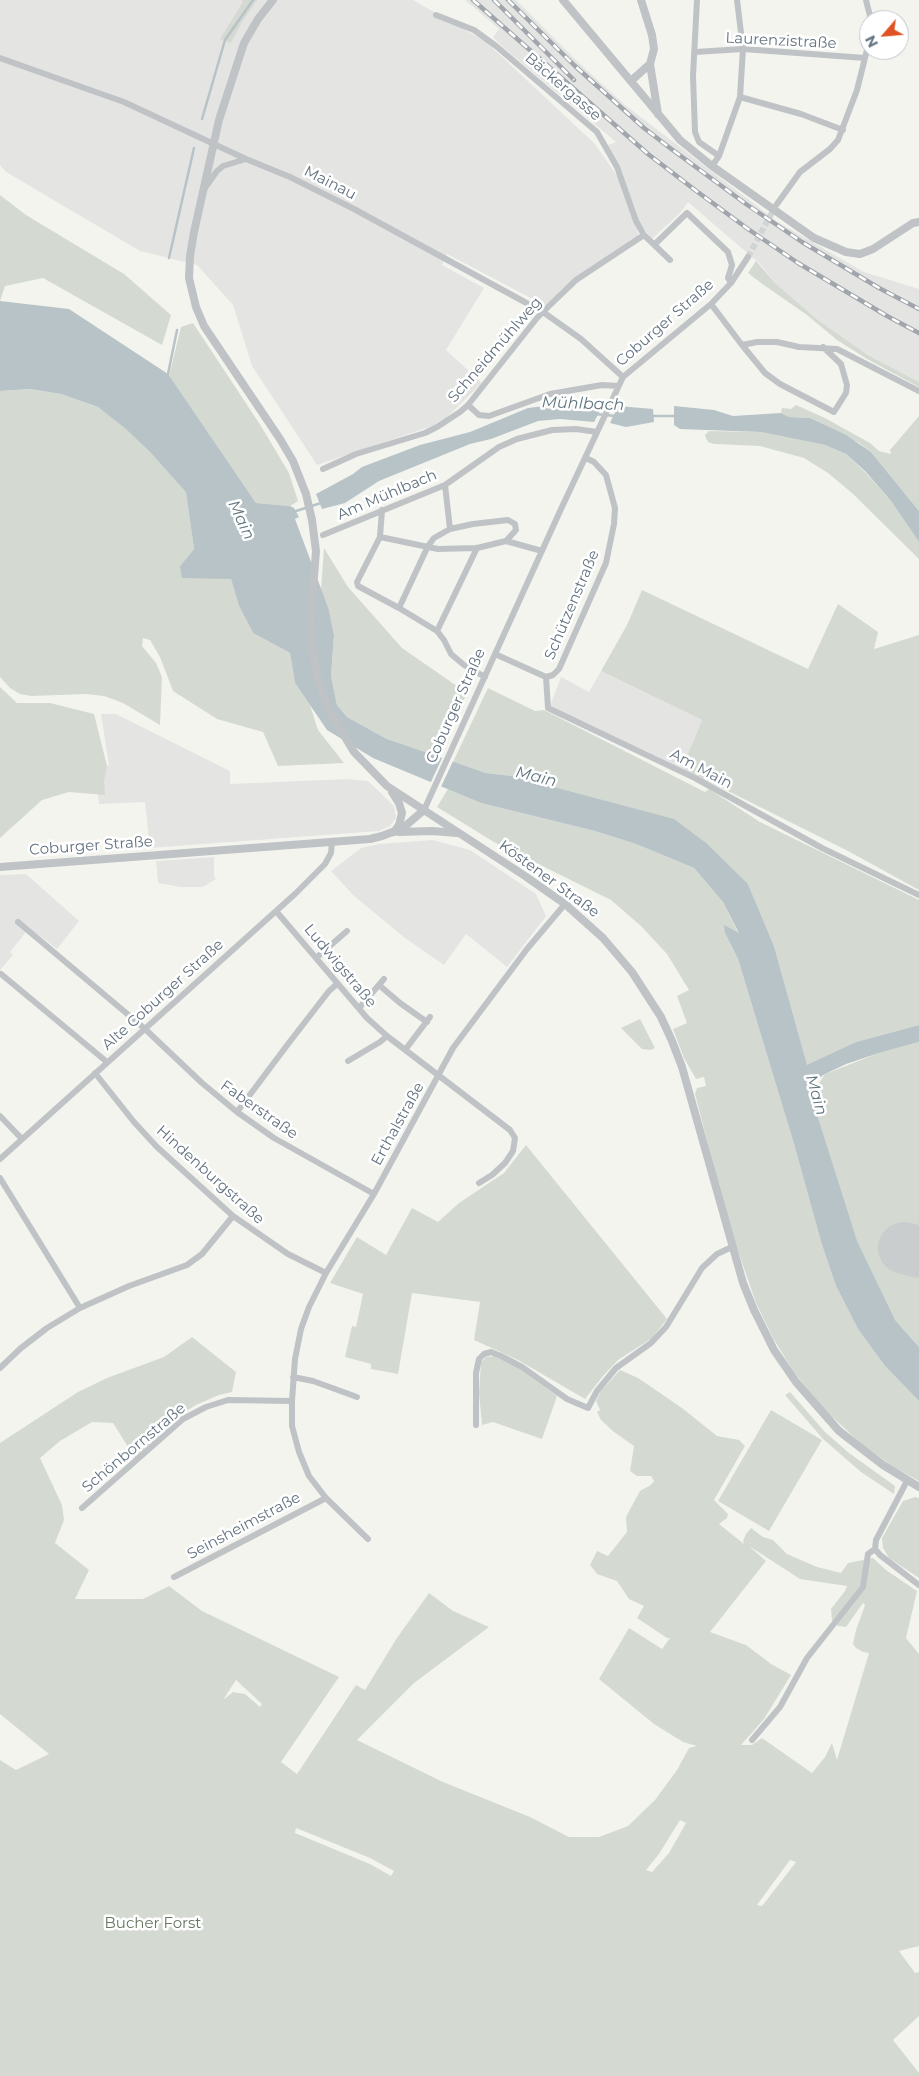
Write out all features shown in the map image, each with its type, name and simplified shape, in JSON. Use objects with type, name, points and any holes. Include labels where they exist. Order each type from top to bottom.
[{"type":"street","name":"Köstener Straße","points":[[273,0],[258,19],[244,43],[214,143],[191,248],[189,278],[196,307],[211,338],[280,439],[300,477],[309,505],[315,540],[310,626],[316,670],[325,702],[341,734],[354,752],[378,778],[565,904],[588,923],[617,953],[650,999],[672,1041],[694,1110],[732,1247],[744,1283],[765,1332],[796,1382],[838,1431],[862,1451],[919,1487]]},
{"type":"street","points":[[563,0],[632,80],[658,116],[680,140],[712,166],[814,238],[846,252],[860,254],[873,249],[906,227],[919,222]]},
{"type":"street","points":[[641,0],[653,42],[650,64],[658,116]]},
{"type":"street","points":[[697,0],[693,76],[695,132],[700,142],[719,156]]},
{"type":"street","points":[[712,166],[719,156],[740,97],[743,49],[737,0]]},
{"type":"street","name":"Bäckergasse","points":[[436,15],[474,30],[496,46],[596,132],[618,167],[636,221],[644,235],[670,260]]},
{"type":"street","name":"Laurenzistraße","points":[[695,52],[743,49],[859,58]]},
{"type":"street","name":"Mainau","points":[[0,58],[124,102],[246,159],[285,174],[354,209],[543,312],[581,340],[623,378]]},
{"type":"street","points":[[777,204],[789,184],[800,172],[830,149],[838,140],[857,90],[864,60]]},
{"type":"street","points":[[632,80],[650,64]]},
{"type":"street","points":[[740,97],[801,114],[843,130]]},
{"type":"street","points":[[204,189],[223,166],[246,159]]},
{"type":"street","points":[[655,244],[687,213],[728,252],[732,265],[728,278],[731,283]]},
{"type":"street","name":"Schneidmühlweg","points":[[323,469],[356,454],[437,428],[468,405],[543,312],[576,280],[644,235]]},
{"type":"street","name":"Coburger Straße","points":[[0,867],[370,839],[394,832],[410,824],[424,810],[431,796],[618,386],[623,378],[711,304],[731,283],[748,257]]},
{"type":"street","points":[[711,304],[765,373],[780,384],[834,412],[846,394],[847,385],[841,364],[823,347]]},
{"type":"street","points":[[742,345],[757,342],[777,342],[799,347],[837,349],[919,391]]},
{"type":"street","points":[[468,405],[479,415],[489,416],[550,394],[602,384],[618,386]]},
{"type":"street","name":"Am Mühlbach","points":[[322,535],[445,485],[499,447],[517,438],[552,430],[599,430]]},
{"type":"street","name":"Schützenstraße","points":[[546,677],[553,675],[559,669],[606,563],[614,524],[615,508],[606,475],[594,462],[586,458]]},
{"type":"street","points":[[445,485],[450,529]]},
{"type":"street","points":[[382,510],[380,537],[357,582],[358,586],[437,631],[451,654],[464,665],[485,677]]},
{"type":"street","points":[[399,608],[428,546],[434,538],[450,529],[473,524],[511,521],[515,524],[516,530],[506,541]]},
{"type":"street","points":[[380,537],[438,549],[477,548],[506,541],[542,551]]},
{"type":"street","points":[[437,631],[477,548]]},
{"type":"street","points":[[495,654],[546,677]]},
{"type":"street","name":"Am Main","points":[[546,677],[548,708],[695,778],[822,848],[919,895]]},
{"type":"street","points":[[388,786],[399,803],[402,813],[400,825],[394,832]]},
{"type":"street","name":"Köstener Straße","points":[[394,832],[432,831],[459,833]]},
{"type":"street","name":"Alte Coburger Straße","points":[[0,1159],[276,911],[325,864],[331,853],[332,842]]},
{"type":"street","name":"Erthalstraße","points":[[368,1539],[326,1498],[309,1476],[298,1452],[292,1426],[292,1401],[293,1377],[301,1329],[309,1307],[326,1273],[374,1194],[453,1048],[527,949],[565,904]]},
{"type":"street","name":"Ludwigstraße","points":[[276,911],[337,984],[387,1036],[510,1130],[515,1138],[513,1151],[505,1163],[479,1183]]},
{"type":"street","name":"Faberstraße","points":[[18,922],[144,1028],[202,1084],[237,1112],[274,1138],[374,1194]]},
{"type":"street","points":[[316,958],[347,930]]},
{"type":"street","points":[[1,974],[108,1062]]},
{"type":"street","points":[[359,1008],[384,979]]},
{"type":"street","points":[[237,1112],[323,998],[337,984]]},
{"type":"street","points":[[378,985],[407,1009],[429,1020],[405,1050]]},
{"type":"street","points":[[348,1061],[387,1036]]},
{"type":"street","name":"Hindenburgstraße","points":[[95,1073],[134,1122],[157,1147],[233,1216],[288,1254],[326,1273]]},
{"type":"street","points":[[0,1116],[22,1139]]},
{"type":"street","points":[[0,1178],[80,1308]]},
{"type":"street","points":[[0,1368],[21,1348],[47,1328],[80,1308],[129,1286],[187,1265],[202,1254],[233,1216]]},
{"type":"street","points":[[476,1425],[476,1373],[479,1358],[484,1354],[490,1352],[501,1356],[522,1367],[567,1398],[588,1408],[597,1390],[616,1368],[651,1343],[666,1327],[702,1268],[717,1254],[732,1247]]},
{"type":"street","points":[[293,1377],[313,1381],[357,1397]]},
{"type":"street","name":"Schönbornstraße","points":[[82,1508],[183,1419],[206,1407],[228,1400],[292,1401]]},
{"type":"street","points":[[752,1740],[780,1707],[807,1658],[863,1587],[868,1554],[875,1549],[876,1540],[907,1481]]},
{"type":"street","name":"Seinsheimstraße","points":[[174,1577],[326,1498]]},
{"type":"street","points":[[875,1549],[919,1585]]},
{"type":"shaded area","points":[[0,0],[413,0],[485,41],[595,144],[618,177],[639,235],[546,306],[447,254],[442,265],[484,288],[446,350],[482,383],[447,417],[432,426],[317,465],[252,366],[233,305],[197,265],[140,251],[6,172],[0,165]]},
{"type":"shaded area","points":[[465,0],[516,0],[579,63],[625,105],[778,222],[864,272],[919,289],[919,382],[868,355],[818,320],[775,283],[760,264],[688,202],[681,212],[652,239],[637,219],[619,167],[608,145],[616,142],[505,49],[493,37],[499,29]]},
{"type":"shaded area","points":[[601,671],[702,720],[682,768],[550,706],[561,677],[589,692]]},
{"type":"shaded area","points":[[101,714],[116,714],[230,771],[230,784],[348,779],[368,781],[394,806],[396,818],[390,826],[379,831],[150,848],[145,802],[99,804],[95,771],[109,765]]},
{"type":"shaded area","points":[[433,840],[470,850],[536,894],[546,916],[507,967],[466,934],[444,965],[405,938],[354,896],[331,871],[361,848],[379,844]]},
{"type":"shaded area","points":[[214,857],[214,876],[216,879],[203,887],[180,887],[158,883],[156,861]]},
{"type":"shaded area","points":[[26,874],[79,921],[57,949],[29,928],[10,952],[13,955],[0,970],[0,875]]},
{"type":"green space","points":[[242,0],[257,0],[231,43],[220,39],[243,2]]},
{"type":"green space","points":[[0,195],[26,215],[124,274],[171,315],[162,345],[43,278],[5,286],[0,301]]},
{"type":"green space","points":[[756,261],[775,283],[818,320],[868,355],[919,382],[919,387],[867,359],[837,340],[807,315],[748,273]]},
{"type":"green space","points":[[193,323],[261,426],[289,473],[298,501],[290,506],[256,503],[169,376],[181,327]]},
{"type":"green space","points":[[30,389],[61,394],[98,407],[127,429],[186,491],[194,549],[180,566],[231,579],[239,606],[253,633],[290,653],[295,683],[310,705],[318,730],[344,763],[278,766],[263,732],[217,719],[173,691],[160,657],[150,640],[143,638],[142,646],[156,663],[162,677],[160,725],[123,703],[104,696],[86,694],[31,696],[20,694],[10,688],[0,677],[0,391]]},
{"type":"green space","points":[[796,405],[825,418],[870,443],[879,451],[891,454],[890,450],[919,416],[919,511],[871,452],[859,443],[810,418],[789,417],[781,413],[782,408],[791,409]]},
{"type":"green space","points":[[709,431],[761,432],[825,445],[846,454],[891,501],[919,542],[919,559],[852,493],[828,473],[804,458],[760,446],[714,444],[708,442],[706,438],[705,435]]},
{"type":"green space","points":[[324,548],[348,587],[402,648],[467,693],[441,748],[433,755],[387,739],[347,717],[337,705],[331,676],[334,635],[329,610],[321,590]]},
{"type":"green space","points":[[642,590],[808,669],[838,604],[878,632],[874,649],[919,635],[919,890],[848,851],[682,768],[702,720],[601,671],[627,625]]},
{"type":"green space","points":[[0,687],[17,703],[50,703],[94,714],[107,766],[104,781],[105,795],[69,792],[42,800],[0,838]]},
{"type":"green space","points":[[488,688],[535,711],[544,710],[705,792],[709,789],[760,822],[919,900],[919,1025],[856,1042],[807,1066],[774,946],[748,884],[512,776],[486,773],[453,762]]},
{"type":"green space","points":[[448,789],[481,803],[595,831],[636,844],[694,868],[723,902],[739,934],[725,933],[738,959],[794,1144],[822,1245],[836,1286],[858,1329],[885,1366],[919,1401],[919,1481],[892,1466],[858,1441],[822,1407],[793,1371],[773,1338],[756,1303],[728,1222],[695,1094],[697,1088],[706,1086],[704,1077],[696,1079],[684,1058],[673,1029],[687,1023],[677,996],[689,990],[667,954],[641,926],[611,900],[494,842],[437,807]]},
{"type":"green space","points":[[640,1019],[655,1048],[651,1050],[642,1049],[621,1028]]},
{"type":"green space","points":[[919,1042],[919,1347],[894,1319],[856,1240],[816,1111],[814,1091],[825,1074],[879,1053]]},
{"type":"green space","points":[[526,1145],[667,1319],[652,1338],[618,1360],[585,1399],[518,1360],[474,1340],[480,1302],[412,1293],[398,1374],[371,1369],[371,1364],[345,1357],[352,1326],[356,1327],[363,1294],[330,1283],[357,1237],[386,1255],[412,1208],[438,1222],[459,1203],[504,1173]]},
{"type":"green space","name":"Bucher Forst","points":[[192,1337],[236,1372],[232,1392],[219,1395],[183,1413],[135,1458],[113,1423],[92,1422],[60,1441],[40,1458],[62,1505],[64,1520],[55,1543],[89,1570],[75,1599],[143,1599],[169,1586],[202,1611],[339,1677],[281,1762],[297,1774],[356,1685],[365,1690],[397,1638],[429,1593],[453,1611],[489,1627],[414,1683],[357,1740],[443,1782],[530,1817],[569,1837],[599,1837],[628,1826],[655,1800],[677,1770],[689,1748],[697,1746],[683,1742],[654,1724],[599,1679],[629,1628],[662,1649],[670,1638],[667,1638],[637,1618],[644,1606],[629,1599],[617,1581],[597,1574],[590,1565],[597,1551],[608,1556],[627,1532],[626,1517],[640,1491],[651,1485],[654,1481],[651,1476],[637,1476],[630,1471],[634,1446],[614,1432],[601,1420],[597,1412],[600,1410],[596,1401],[601,1391],[620,1370],[638,1378],[682,1408],[717,1436],[739,1440],[745,1446],[714,1500],[728,1514],[727,1518],[719,1524],[744,1544],[743,1541],[746,1534],[751,1528],[763,1537],[773,1540],[787,1554],[817,1567],[841,1573],[848,1563],[873,1558],[886,1570],[917,1591],[906,1638],[919,1654],[919,1946],[899,1951],[915,1973],[919,1972],[919,2016],[893,2040],[919,2073],[919,2076],[0,2076],[0,1760],[16,1770],[49,1754],[0,1714],[0,1443],[78,1392],[107,1378],[164,1357]],"holes":[[[749,1546],[800,1579],[847,1586],[831,1609],[832,1620],[838,1626],[846,1627],[863,1603],[865,1605],[853,1644],[863,1652],[869,1653],[837,1760],[832,1743],[825,1757],[812,1773],[762,1738],[752,1745],[741,1745],[764,1719],[791,1675],[771,1664],[746,1645],[710,1632],[766,1561]],[[236,1680],[262,1704],[260,1707],[245,1694],[233,1692],[223,1700]],[[680,1820],[686,1823],[669,1853],[652,1872],[646,1870],[659,1854]],[[296,1828],[370,1858],[394,1871],[391,1876],[370,1864],[295,1833]],[[790,1860],[796,1862],[762,1906],[757,1905]]]},
{"type":"green space","points":[[494,1356],[517,1367],[557,1396],[542,1439],[493,1422],[482,1425],[479,1393],[481,1362],[486,1357]]},
{"type":"green space","points":[[790,1392],[825,1432],[849,1453],[895,1486],[894,1494],[861,1472],[823,1439],[785,1395]]},
{"type":"green space","points":[[771,1410],[822,1440],[769,1531],[718,1501]]},
{"type":"green space","points":[[915,1497],[919,1498],[919,1578],[889,1558],[883,1548],[882,1538],[903,1501]]},
{"type":"water","name":"Main","points":[[0,301],[69,309],[168,374],[256,503],[294,508],[299,517],[295,519],[329,610],[334,635],[331,676],[337,705],[347,717],[387,739],[486,773],[512,776],[674,819],[706,843],[748,884],[774,946],[807,1065],[856,1042],[919,1025],[919,1042],[846,1064],[825,1074],[812,1083],[816,1111],[857,1241],[895,1320],[919,1347],[919,1401],[885,1366],[858,1329],[836,1286],[822,1245],[794,1144],[738,959],[725,933],[724,925],[739,933],[723,902],[694,868],[636,844],[595,831],[481,803],[373,758],[327,730],[295,683],[290,653],[253,633],[239,606],[231,579],[182,578],[180,566],[194,549],[186,492],[150,452],[126,429],[98,407],[61,394],[30,389],[0,391]]},
{"type":"water","points":[[569,403],[584,404],[601,409],[594,422],[560,419],[538,421],[491,439],[470,444],[379,481],[345,503],[322,509],[316,494],[362,467],[420,445],[470,432],[528,408]]},
{"type":"water","points":[[618,406],[653,409],[654,422],[626,427],[610,423]]},
{"type":"water","points":[[674,406],[714,410],[733,416],[781,413],[789,417],[810,418],[846,435],[871,452],[919,511],[919,542],[891,501],[865,471],[846,454],[825,445],[761,432],[680,429],[674,425]]},
{"type":"pier","points":[[443,756],[454,759],[440,789],[430,784]]},
{"type":"waterway","points":[[202,119],[225,40],[253,0]]},
{"type":"waterway","points":[[169,258],[194,148]]},
{"type":"waterway","points":[[168,374],[177,330]]},
{"type":"waterway","name":"Mühlbach","points":[[595,414],[615,416]]},
{"type":"waterway","name":"Mühlbach","points":[[650,416],[677,416]]},
{"type":"waterway","name":"Mühlbach","points":[[293,512],[321,503]]},
{"type":"runway","points":[[904,1248],[919,1252]]},
{"type":"tunnel","points":[[748,257],[776,205]]},
{"type":"railway","points":[[473,0],[648,154],[695,190],[798,263],[919,333]]},
{"type":"railway","points":[[494,0],[574,80]]},
{"type":"railway","points":[[508,0],[575,66],[644,128],[670,148],[746,204],[802,242],[879,288],[919,309]]}]
